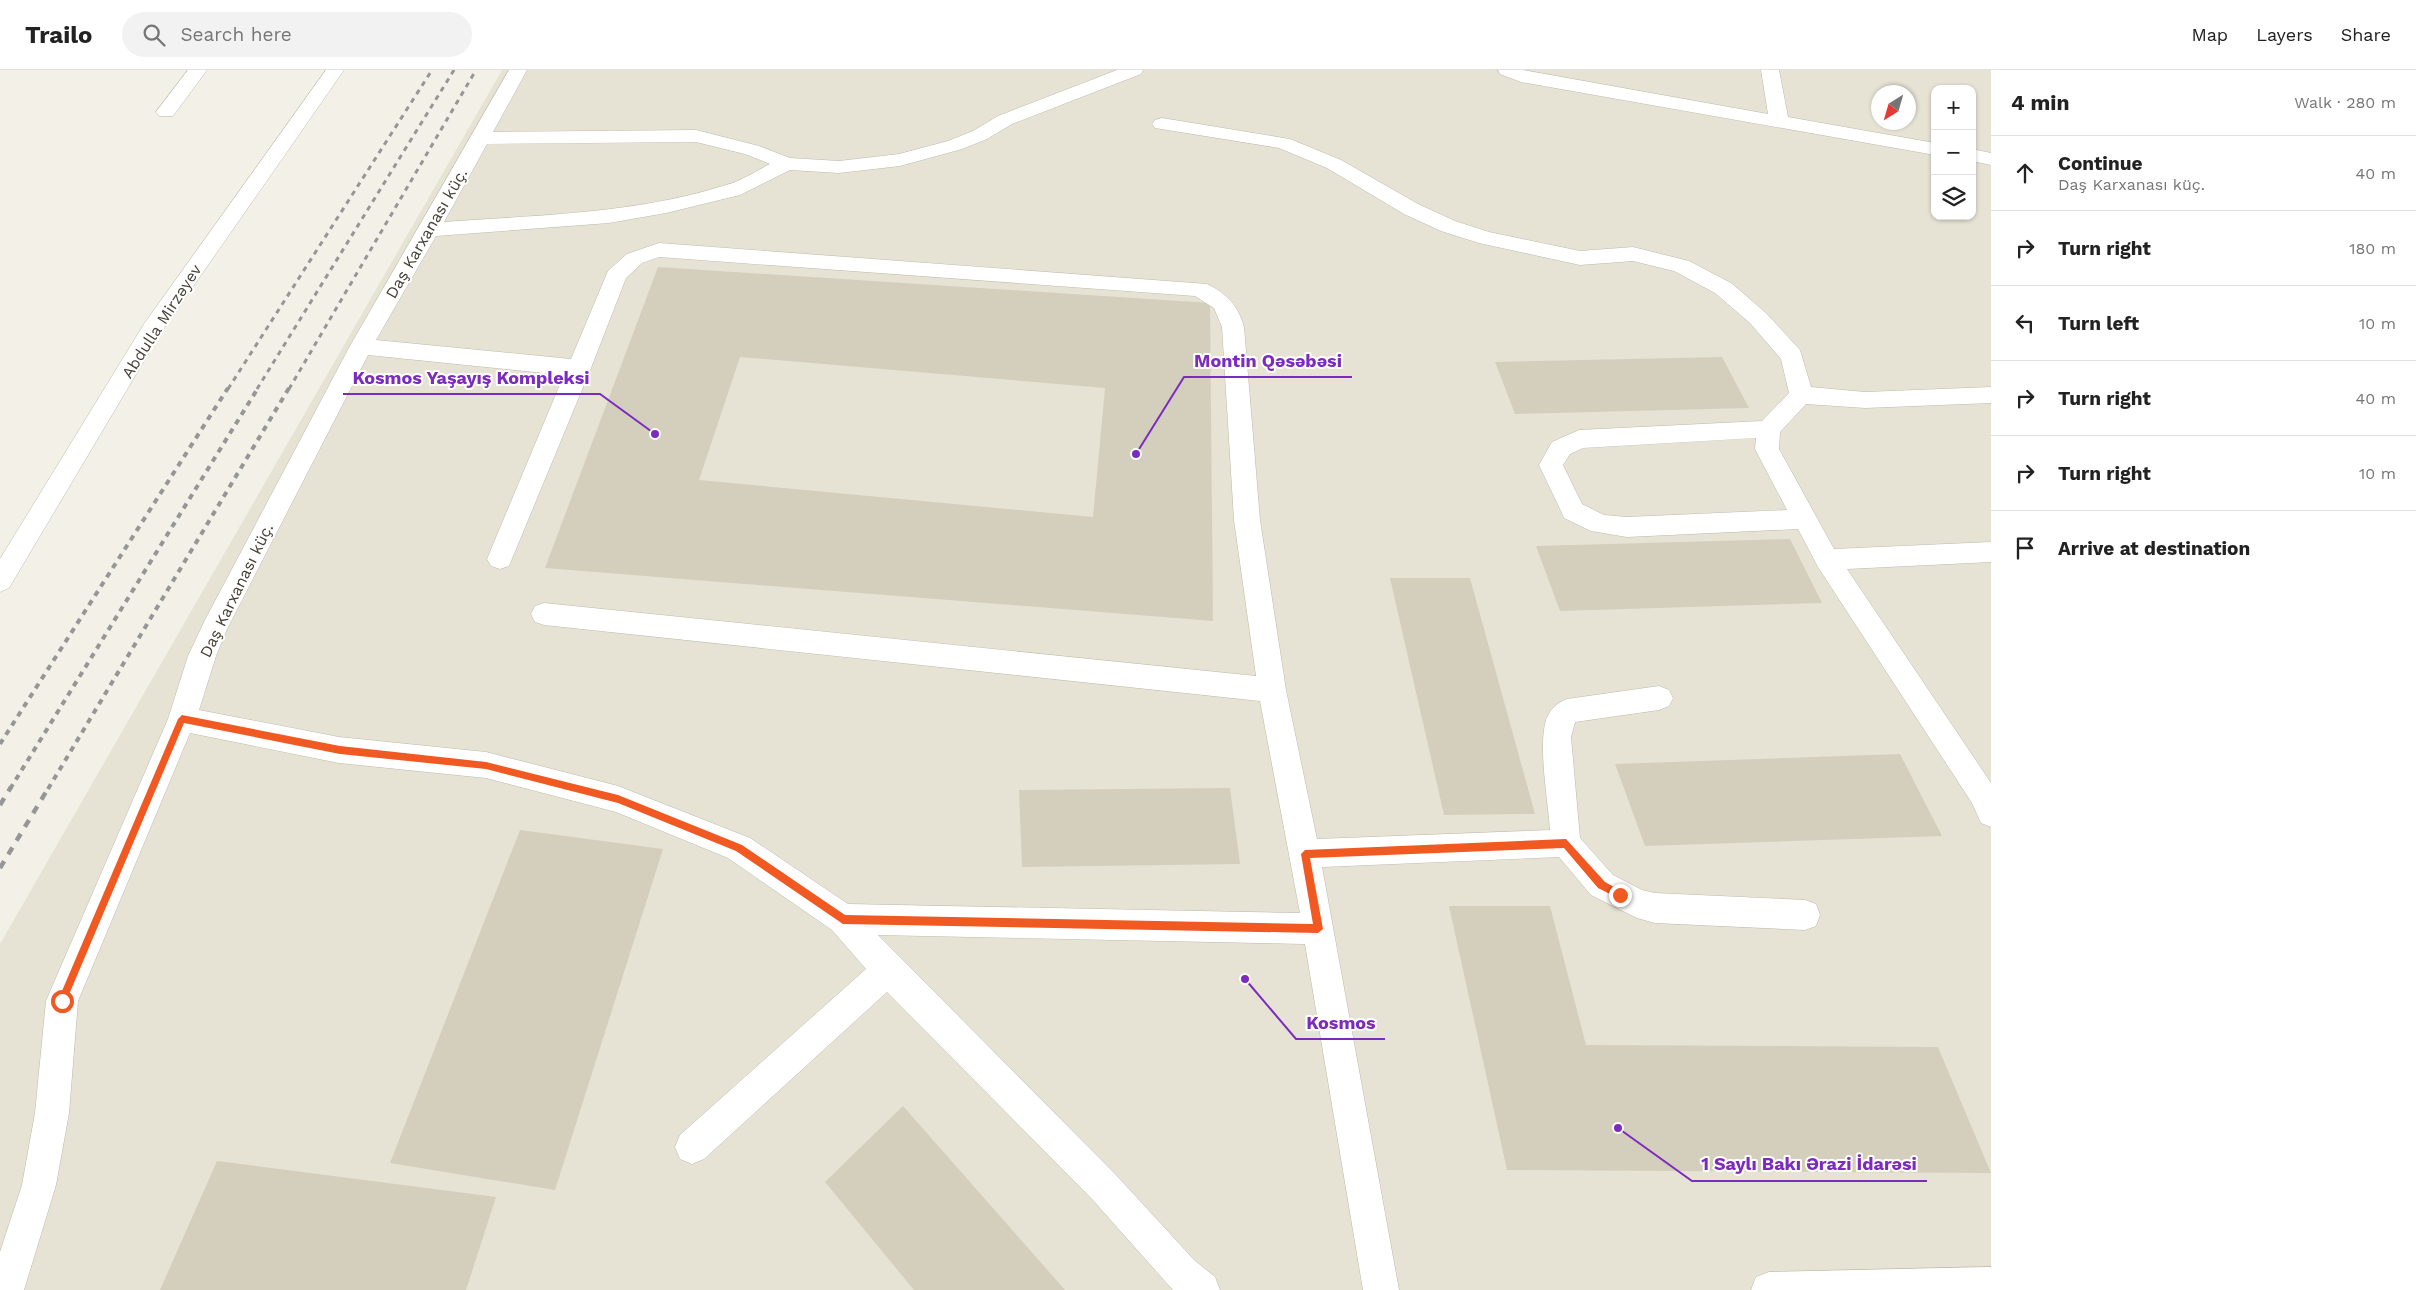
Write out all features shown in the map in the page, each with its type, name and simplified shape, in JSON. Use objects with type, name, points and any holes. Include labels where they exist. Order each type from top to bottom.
[{"type":"street","points":[[166,112],[198,70]]},
{"type":"street","name":"Abdulla Mirzəyev","points":[[0,581],[152,329],[335,70]]},
{"type":"street","name":"Daş Karxanası küç.","points":[[6,1290],[39,1184],[52,1113],[62,1001],[182,719],[202,656],[214,628],[361,346],[429,230],[518,70]]},
{"type":"street","points":[[480,138],[696,136],[752,150],[787,164],[839,167],[900,160],[956,145],[1005,120],[1134,70]]},
{"type":"street","points":[[1508,70],[1521,76],[1931,147]]},
{"type":"street","points":[[1770,70],[1779,120]]},
{"type":"street","points":[[1162,124],[1238,134],[1283,143],[1334,164],[1426,216],[1448,226],[1486,238],[1580,258],[1633,254],[1681,266],[1723,288],[1758,318],[1792,356],[1801,395]]},
{"type":"street","points":[[1976,156],[1991,159]]},
{"type":"street","points":[[429,230],[619,215],[733,190],[787,164]]},
{"type":"street","points":[[500,559],[580,368],[616,276],[625,263],[643,254],[659,250],[1199,289],[1216,297],[1230,311],[1233,327],[1246,520],[1272,690],[1305,854],[1381,1290]]},
{"type":"street","points":[[361,346],[580,368]]},
{"type":"street","points":[[1801,395],[1865,400],[1991,395]]},
{"type":"street","points":[[1801,395],[1768,429],[1767,449],[1827,560],[1982,794],[1991,813]]},
{"type":"street","points":[[1768,429],[1579,439],[1561,448],[1551,465],[1573,511],[1600,524],[1627,527],[1804,519]]},
{"type":"street","points":[[1827,560],[1991,552]]},
{"type":"street","points":[[544,614],[1272,690]]},
{"type":"street","points":[[1659,698],[1567,711],[1560,720],[1558,737],[1566,844],[1602,885],[1637,903],[1655,908],[1805,915]]},
{"type":"street","points":[[182,719],[340,750],[486,765],[618,799],[739,848],[843,919],[888,970],[1104,1186],[1181,1273],[1202,1290]]},
{"type":"street","points":[[1305,854],[1566,844]]},
{"type":"street","points":[[843,919],[1318,929]]},
{"type":"street","points":[[692,1147],[888,970]]},
{"type":"street","points":[[1769,1290],[1991,1285]]},
{"type":"shaded area","points":[[502,70],[1991,70],[1991,1290],[0,1290],[0,944]]},
{"type":"building","points":[[658,267],[1210,303],[1213,621],[545,568]],"holes":[[[740,357],[1105,388],[1093,517],[699,480]]]},
{"type":"building","points":[[1722,357],[1749,408],[1515,414],[1495,362]]},
{"type":"building","points":[[1790,539],[1822,603],[1560,611],[1536,546]]},
{"type":"building","points":[[1390,578],[1470,578],[1535,814],[1444,815]]},
{"type":"building","points":[[1900,754],[1942,836],[1645,846],[1615,764]]},
{"type":"building","points":[[1230,788],[1240,864],[1022,867],[1019,790]]},
{"type":"building","points":[[520,830],[663,849],[555,1190],[390,1163]]},
{"type":"building","points":[[1449,906],[1550,906],[1586,1045],[1938,1047],[1991,1173],[1507,1170]]},
{"type":"building","points":[[903,1106],[1065,1290],[914,1290],[825,1182]]},
{"type":"building","points":[[217,1161],[496,1197],[466,1290],[160,1290]]},
{"type":"railway","points":[[228,389],[432,70]]},
{"type":"railway","points":[[257,389],[454,70]]},
{"type":"railway","points":[[289,389],[476,70]]},
{"type":"railway","points":[[0,744],[228,388]]},
{"type":"railway","points":[[10,789],[258,388]]},
{"type":"railway","points":[[48,789],[289,388]]},
{"type":"railway","points":[[0,805],[11,787]]},
{"type":"railway","points":[[0,868],[49,787]]},
{"type":"place","name":"Kosmos Yaşayış Kompleksi","points":[[655,434]]},
{"type":"place","name":"Montin Qəsəbəsi","points":[[1136,454]]},
{"type":"place","name":"Kosmos","points":[[1245,979]]},
{"type":"place","name":"1 Saylı Bakı Ərazi İdarəsi","points":[[1618,1128]]},
{"type":"route","points":[[62,1001],[182,719],[340,750],[486,765],[618,799],[739,848],[843,919],[1318,929],[1305,854],[1566,844],[1602,885],[1620,895]]}]
